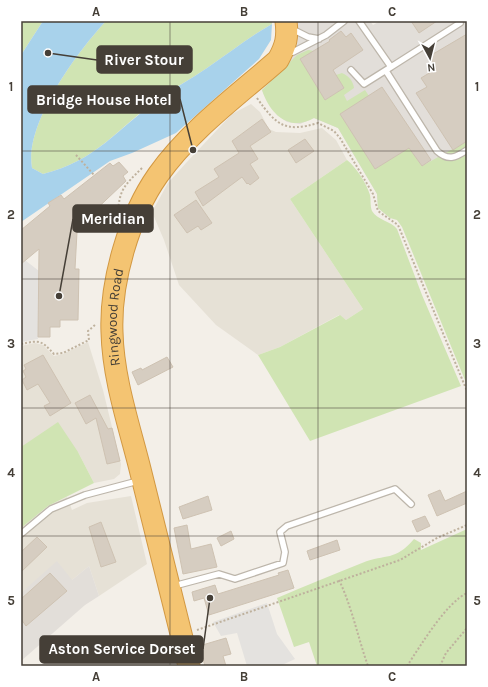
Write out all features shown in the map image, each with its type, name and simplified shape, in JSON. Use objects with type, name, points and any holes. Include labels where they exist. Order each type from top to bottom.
[{"type":"highway","name":"Ringwood Road","points":[[189,666],[142,480],[115,365],[112,332],[114,299],[120,263],[137,214],[157,176],[181,146],[278,60],[286,46],[288,35],[286,22]]},
{"type":"lane","points":[[281,54],[293,52],[319,39],[344,21]]},
{"type":"lane","points":[[359,21],[391,67]]},
{"type":"lane","points":[[286,22],[296,32],[319,39]]},
{"type":"lane","points":[[351,70],[364,84],[461,22]]},
{"type":"lane","points":[[386,71],[437,151],[448,158],[456,157],[467,150]]},
{"type":"lane","points":[[21,534],[51,509],[85,495],[142,480]]},
{"type":"lane","points":[[169,587],[219,574],[235,579],[283,563],[284,552],[280,532],[287,526],[395,489],[411,504]]},
{"type":"path","points":[[249,86],[264,108],[279,124],[291,128],[301,128],[318,123],[334,131],[340,138],[373,194],[378,211],[398,225],[467,391]]},
{"type":"path","points":[[76,155],[94,175]]},
{"type":"path","points":[[21,344],[38,341],[44,343],[54,354],[62,353],[89,340],[88,332],[95,325]]},
{"type":"path","points":[[181,635],[400,560],[437,538],[467,525]]},
{"type":"path","points":[[339,580],[346,594],[355,629],[368,666]]},
{"type":"path","points":[[407,666],[450,606],[459,597],[467,593]]},
{"type":"path","points":[[440,666],[450,648],[467,628]]},
{"type":"shaded area","points":[[291,21],[370,21],[373,25],[380,21],[467,21],[467,165],[390,218],[378,208],[377,194],[338,128],[314,118],[300,124],[287,122],[277,115],[264,95],[262,90],[288,65],[292,41]]},
{"type":"shaded area","points":[[251,104],[260,112],[269,129],[276,132],[300,133],[322,128],[336,140],[347,160],[290,199],[363,309],[346,320],[339,315],[280,347],[258,355],[216,325],[179,285],[164,240],[152,212],[168,183],[186,163],[232,114]]},
{"type":"shaded area","points":[[21,257],[39,271],[38,339],[21,342]]},
{"type":"shaded area","points":[[88,342],[103,390],[121,464],[120,474],[114,479],[94,483],[78,452],[21,447],[21,346],[35,343],[43,345],[54,356],[63,354]]},
{"type":"shaded area","points":[[131,496],[147,564],[99,596],[89,566],[72,580],[27,588],[21,593],[21,528],[48,506],[67,497],[72,510],[87,503]]},
{"type":"shaded area","points":[[57,561],[72,580],[89,566],[99,596],[85,605],[21,661],[21,593]]},
{"type":"shaded area","points":[[267,603],[277,634],[295,659],[280,666],[247,666],[237,633],[221,636],[213,622]]},
{"type":"green space","points":[[21,21],[43,21],[21,55]]},
{"type":"green space","points":[[106,21],[272,21],[272,24],[158,99],[92,152],[78,161],[43,174],[32,168],[32,150],[36,131],[44,110],[55,90],[81,51]]},
{"type":"green space","points":[[308,50],[314,51],[300,59],[308,72],[326,62],[331,63],[336,68],[333,70],[331,67],[312,79],[325,100],[344,88],[336,75],[342,73],[350,79],[354,88],[344,95],[347,101],[365,90],[369,96],[340,114],[375,169],[409,148],[422,166],[467,141],[467,385],[402,227],[397,220],[390,218],[378,208],[377,194],[338,128],[314,118],[305,122],[289,122],[276,114],[266,99],[262,90],[297,55]]},
{"type":"green space","points":[[347,160],[364,181],[370,195],[371,207],[374,214],[397,229],[422,295],[461,386],[310,441],[258,355],[280,347],[340,315],[346,320],[363,309],[290,199]]},
{"type":"green space","points":[[58,422],[78,452],[94,483],[48,506],[21,528],[21,447]]},
{"type":"green space","points":[[467,529],[467,655],[465,666],[317,666],[309,642],[294,647],[277,598],[362,563],[395,554],[401,551],[414,539],[421,543],[421,550]]},
{"type":"water","points":[[43,21],[106,21],[81,51],[55,90],[44,110],[36,131],[32,150],[32,168],[43,174],[78,161],[92,152],[159,99],[272,24],[271,40],[259,59],[176,133],[132,153],[110,161],[21,222],[21,55]]},
{"type":"building","points":[[411,21],[437,21],[419,33]]},
{"type":"building","points":[[341,31],[346,37],[351,33],[363,50],[333,70],[344,88],[325,100],[300,59],[330,41],[329,40]]},
{"type":"building","points":[[467,34],[467,141],[453,150],[416,93],[427,87],[421,78],[436,69],[428,57]]},
{"type":"building","points":[[382,87],[431,160],[422,166],[409,148],[375,169],[340,114]]},
{"type":"building","points":[[262,119],[271,132],[250,146],[258,159],[250,164],[259,178],[250,185],[248,183],[247,184],[242,177],[203,206],[195,192],[219,177],[214,169],[239,153],[232,141]]},
{"type":"building","points":[[305,139],[314,151],[296,163],[288,150]]},
{"type":"building","points":[[119,162],[128,172],[123,176],[126,181],[87,218],[89,221],[77,232],[75,269],[79,269],[78,320],[60,320],[60,327],[50,327],[50,337],[38,337],[39,249],[21,264],[21,230],[50,206],[48,203],[61,195],[64,199],[110,163],[113,166]]},
{"type":"building","points":[[196,200],[212,223],[201,230],[198,226],[187,233],[174,215]]},
{"type":"building","points":[[43,355],[71,403],[50,416],[44,406],[50,403],[38,384],[27,390],[22,380],[26,377],[23,371],[26,369],[24,365]]},
{"type":"building","points":[[167,357],[173,367],[138,385],[132,372],[141,368],[142,370]]},
{"type":"building","points":[[90,395],[108,429],[112,428],[120,461],[107,464],[96,418],[86,424],[75,403]]},
{"type":"building","points":[[440,490],[445,501],[467,491],[467,503],[437,516],[428,495]]},
{"type":"building","points":[[208,496],[212,510],[183,519],[179,507]]},
{"type":"building","points":[[425,516],[430,526],[417,532],[412,521]]},
{"type":"building","points":[[101,522],[116,562],[101,567],[89,527]]},
{"type":"building","points":[[187,525],[191,549],[211,544],[217,567],[183,574],[174,528]]},
{"type":"building","points":[[231,531],[234,539],[221,546],[217,538]]},
{"type":"building","points":[[37,537],[47,547],[21,572],[21,552]]},
{"type":"building","points":[[337,540],[340,550],[310,560],[307,551]]},
{"type":"building","points":[[288,570],[294,588],[209,615],[204,598],[194,601],[192,592],[215,585],[218,594],[279,575],[278,573]]},
{"type":"building","points":[[50,573],[67,591],[26,626],[21,619],[21,599]]},
{"type":"building","points":[[226,638],[231,654],[223,656],[226,666],[205,666],[199,646]]},
{"type":"place","name":"River Stour","points":[[48,53]]},
{"type":"place","name":"Bridge House Hotel","points":[[193,150]]},
{"type":"place","name":"Meridian","points":[[59,296]]},
{"type":"place","name":"Aston Service Dorset","points":[[210,598]]}]
